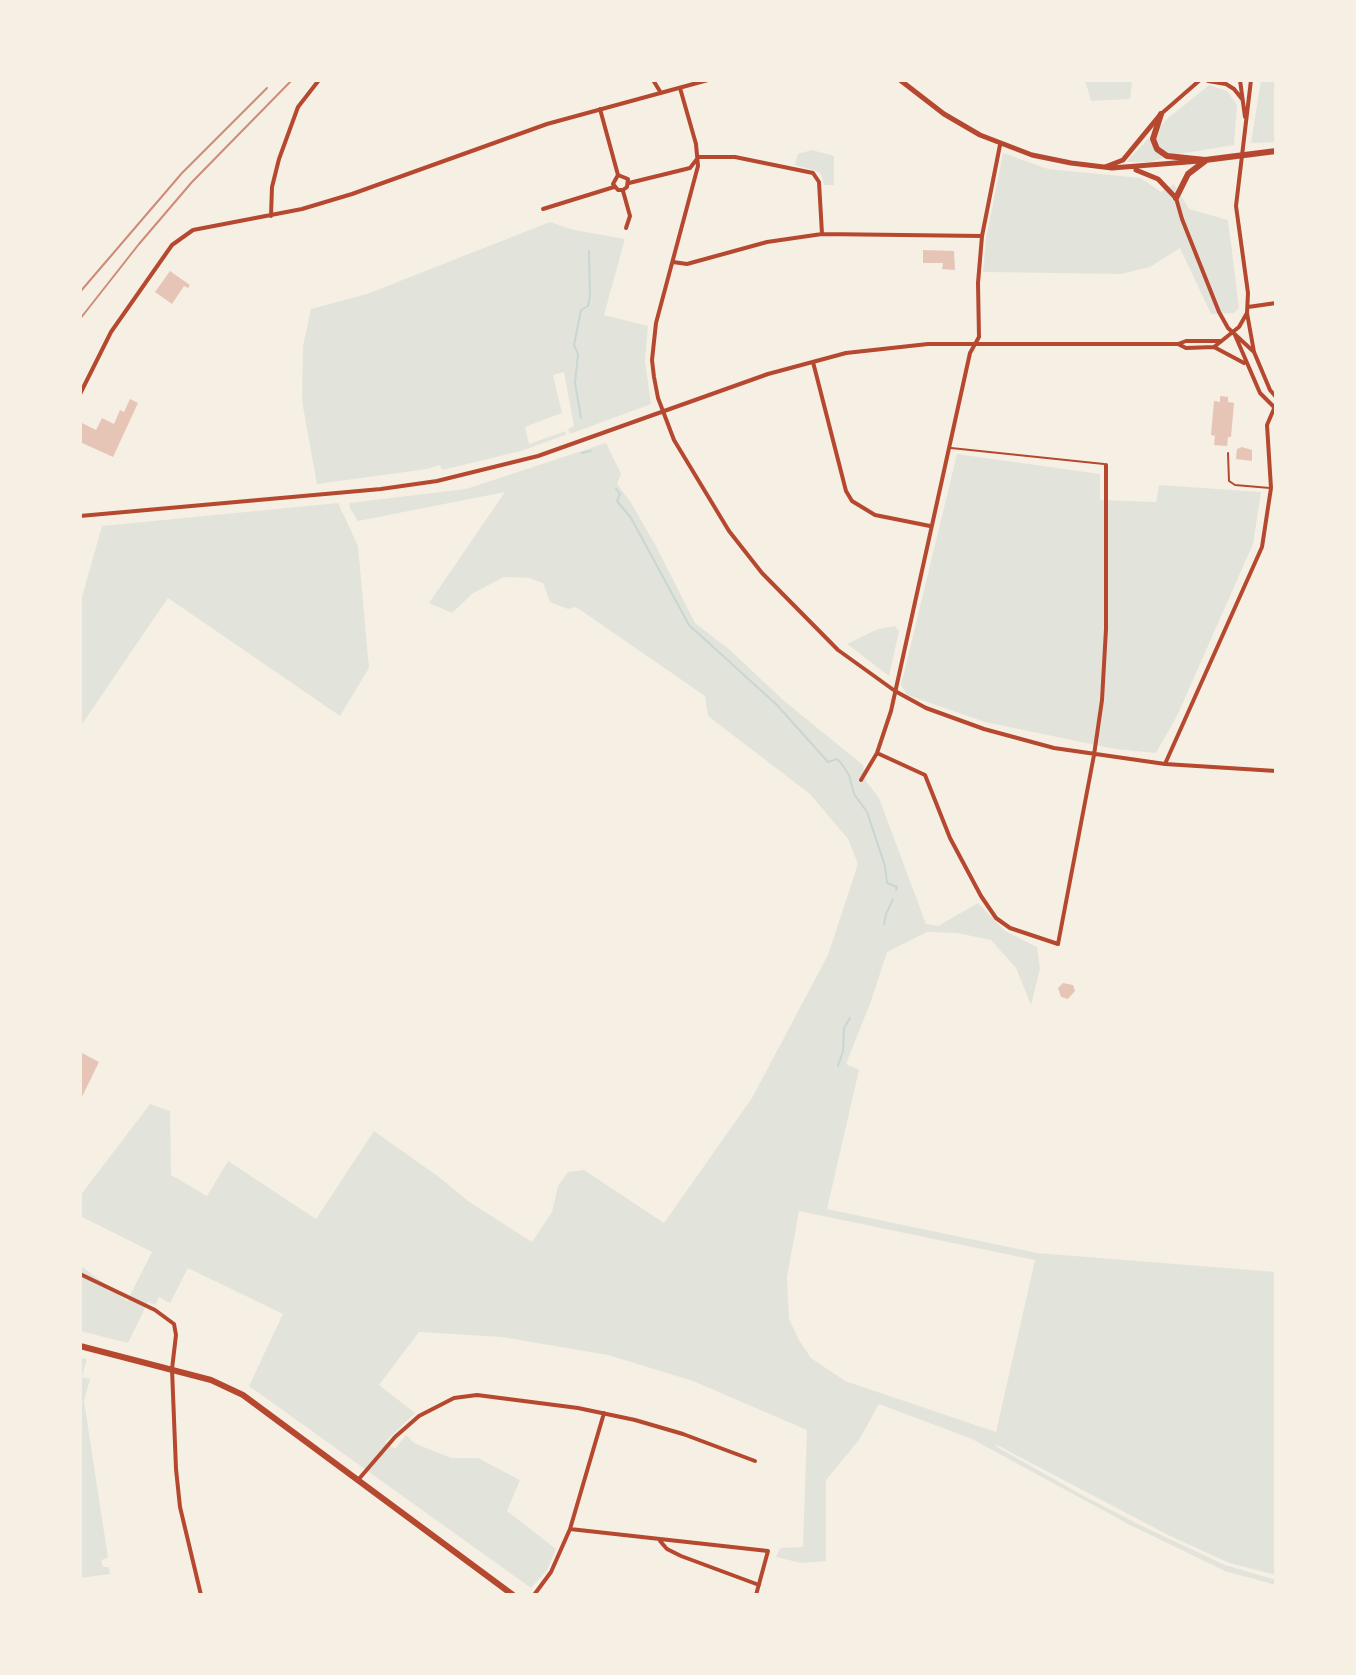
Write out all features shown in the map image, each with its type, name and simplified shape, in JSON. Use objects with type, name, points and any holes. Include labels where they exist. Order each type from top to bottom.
[{"type":"main road","points":[[1161,114],[1153,139],[1157,149],[1174,158],[1205,160],[1276,151]]},
{"type":"main road","points":[[1176,198],[1188,174],[1205,160]]},
{"type":"main road","points":[[80,1346],[211,1380],[243,1395],[513,1595]]},
{"type":"street","points":[[271,216],[272,187],[279,159],[298,107],[319,80]]},
{"type":"street","points":[[653,80],[661,93]]},
{"type":"street","points":[[80,394],[111,332],[182,235],[352,194],[521,132],[708,80]]},
{"type":"street","points":[[900,80],[944,114],[1000,145],[1056,160],[1132,168],[1205,160]]},
{"type":"street","points":[[1103,167],[1123,160],[1161,114],[1200,80]]},
{"type":"street","points":[[1240,80],[1246,123]]},
{"type":"street","points":[[1252,80],[1236,206],[1254,352],[1276,397]]},
{"type":"street","points":[[1191,90],[1209,81],[1226,84],[1243,100]]},
{"type":"street","points":[[680,88],[698,157],[697,178],[656,323],[654,377],[674,440],[703,492],[762,573],[838,650],[895,691],[926,708],[984,729],[1054,748],[1165,764],[1276,771]]},
{"type":"street","points":[[600,109],[618,175]]},
{"type":"street","points":[[861,780],[877,753],[891,711],[970,353],[979,337],[978,283],[982,236],[1000,145]]},
{"type":"street","points":[[623,190],[629,183],[690,168],[698,157]]},
{"type":"street","points":[[698,157],[735,157],[813,173],[819,182],[822,234]]},
{"type":"street","points":[[1132,168],[1158,179],[1176,198],[1219,312],[1228,328],[1254,352]]},
{"type":"street","points":[[618,175],[626,176],[629,183]]},
{"type":"street","points":[[614,187],[613,180],[618,175]]},
{"type":"street","points":[[543,209],[614,187],[623,190]]},
{"type":"street","points":[[623,190],[630,216],[626,228]]},
{"type":"street","points":[[673,262],[687,264],[767,242],[822,234],[982,236]]},
{"type":"street","points":[[1214,347],[1234,332],[1247,310],[1276,303]]},
{"type":"street","points":[[1165,764],[1262,547],[1271,488],[1267,425],[1275,407],[1260,393],[1234,332]]},
{"type":"street","points":[[80,516],[381,489],[437,481],[538,456],[768,374],[846,353],[899,346],[1221,341]]},
{"type":"street","points":[[1178,344],[1186,348],[1214,347],[1246,364]]},
{"type":"street","points":[[813,362],[846,491],[852,501],[875,515],[930,526]]},
{"type":"street","points":[[1270,456],[1276,461]]},
{"type":"street","points":[[877,753],[925,775],[950,838],[996,918],[1010,928],[1058,944],[1094,755],[1104,675],[1106,465]]},
{"type":"street","points":[[80,1274],[155,1310],[174,1324],[174,1439],[180,1507],[201,1595]]},
{"type":"street","points":[[358,1480],[395,1437],[419,1416],[454,1398],[489,1396],[604,1413],[683,1434],[755,1461]]},
{"type":"street","points":[[534,1595],[551,1572],[570,1529],[604,1413]]},
{"type":"street","points":[[570,1529],[768,1551],[756,1595]]},
{"type":"street","points":[[658,1539],[667,1549],[681,1556],[759,1585]]},
{"type":"lane","points":[[950,448],[1106,465]]},
{"type":"lane","points":[[1228,453],[1229,481],[1235,485],[1271,488]]},
{"type":"shaded area","points":[[1085,80],[1128,80],[1132,83],[1130,99],[1091,101]]},
{"type":"shaded area","points":[[1261,80],[1276,80],[1276,142],[1251,143]]},
{"type":"shaded area","points":[[1209,85],[1227,91],[1237,105],[1234,145],[1173,155],[1151,162],[1126,162],[1166,120]]},
{"type":"shaded area","points":[[812,150],[834,156],[834,185],[824,185],[821,174],[795,165],[798,154]]},
{"type":"shaded area","points":[[1003,153],[1048,169],[1141,178],[1161,192],[1174,184],[1189,209],[1228,220],[1239,308],[1234,313],[1211,314],[1180,248],[1150,267],[1121,274],[983,272],[986,239]]},
{"type":"shaded area","points":[[550,222],[574,230],[625,239],[604,315],[648,326],[645,361],[651,404],[570,434],[568,429],[574,426],[564,372],[553,375],[562,413],[525,427],[529,444],[566,431],[565,435],[521,451],[442,470],[440,465],[317,484],[302,401],[303,346],[311,309],[367,294]]},
{"type":"shaded area","points":[[606,443],[621,474],[617,484],[657,548],[695,623],[863,765],[866,781],[879,798],[926,924],[938,926],[978,903],[1005,931],[1037,947],[1040,969],[1031,1005],[1016,968],[991,940],[957,933],[927,932],[887,952],[846,1064],[859,1070],[827,1209],[1037,1253],[1276,1272],[1276,1575],[1229,1563],[1168,1535],[995,1444],[1142,1526],[1225,1565],[1276,1580],[1276,1585],[1225,1571],[1130,1525],[972,1439],[879,1404],[859,1440],[826,1480],[826,1561],[801,1563],[776,1557],[780,1548],[803,1547],[807,1430],[693,1381],[608,1355],[502,1337],[419,1332],[379,1385],[415,1413],[385,1442],[395,1449],[406,1435],[414,1443],[451,1458],[478,1458],[520,1480],[507,1511],[556,1549],[547,1570],[531,1588],[249,1386],[283,1314],[188,1268],[170,1303],[159,1297],[155,1305],[148,1302],[128,1343],[80,1331],[80,1265],[127,1301],[152,1252],[80,1216],[80,1196],[150,1104],[170,1111],[171,1175],[207,1196],[228,1161],[316,1219],[374,1131],[468,1201],[532,1242],[552,1212],[558,1186],[568,1172],[584,1170],[664,1223],[752,1098],[828,955],[858,864],[848,839],[810,794],[708,716],[705,696],[576,607],[568,609],[550,602],[543,583],[529,578],[504,577],[473,593],[452,613],[429,603],[505,492],[358,521],[349,503],[466,489]],"holes":[[[799,1211],[1035,1260],[996,1432],[845,1381],[811,1358],[789,1319],[787,1277]]]},
{"type":"shaded area","points":[[957,454],[1100,474],[1100,500],[1156,502],[1159,485],[1261,492],[1253,544],[1177,716],[1156,753],[1115,749],[985,722],[907,695],[901,685]]},
{"type":"shaded area","points":[[338,503],[358,546],[369,668],[340,716],[168,598],[80,727],[80,604],[102,526]]},
{"type":"shaded area","points":[[895,626],[899,631],[889,676],[847,644],[878,629]]},
{"type":"shaded area","points":[[80,1358],[87,1359],[82,1377],[90,1379],[84,1401],[108,1558],[101,1560],[103,1567],[109,1567],[110,1574],[80,1578]]},
{"type":"building","points":[[923,250],[954,251],[955,270],[942,269],[943,263],[923,263]]},
{"type":"building","points":[[170,271],[190,285],[188,288],[184,286],[172,304],[155,292]]},
{"type":"building","points":[[1220,396],[1228,397],[1228,402],[1234,403],[1231,437],[1228,437],[1227,446],[1214,445],[1215,436],[1211,435],[1214,401],[1220,402]]},
{"type":"building","points":[[130,399],[138,403],[113,457],[80,442],[82,423],[96,430],[102,418],[114,424],[120,410],[124,412]]},
{"type":"building","points":[[1237,449],[1252,450],[1252,461],[1236,459]]},
{"type":"building","points":[[1063,983],[1073,985],[1075,991],[1068,999],[1061,997],[1058,988]]},
{"type":"building","points":[[80,1052],[99,1062],[80,1101]]},
{"type":"waterway","points":[[581,418],[575,383],[578,354],[574,345],[581,310],[588,306],[590,296],[589,251]]},
{"type":"waterway","points":[[582,453],[591,451]]},
{"type":"waterway","points":[[616,489],[620,494],[617,501],[631,518],[689,625],[777,705],[828,762],[837,759],[841,763],[849,775],[854,794],[867,812],[885,866],[887,883],[897,887],[896,890]]},
{"type":"waterway","points":[[884,924],[893,899]]},
{"type":"waterway","points":[[838,1066],[843,1051],[844,1028],[850,1018]]},
{"type":"railway","points":[[80,319],[192,182],[292,80]]},
{"type":"railway","points":[[80,292],[182,173],[267,88]]}]
